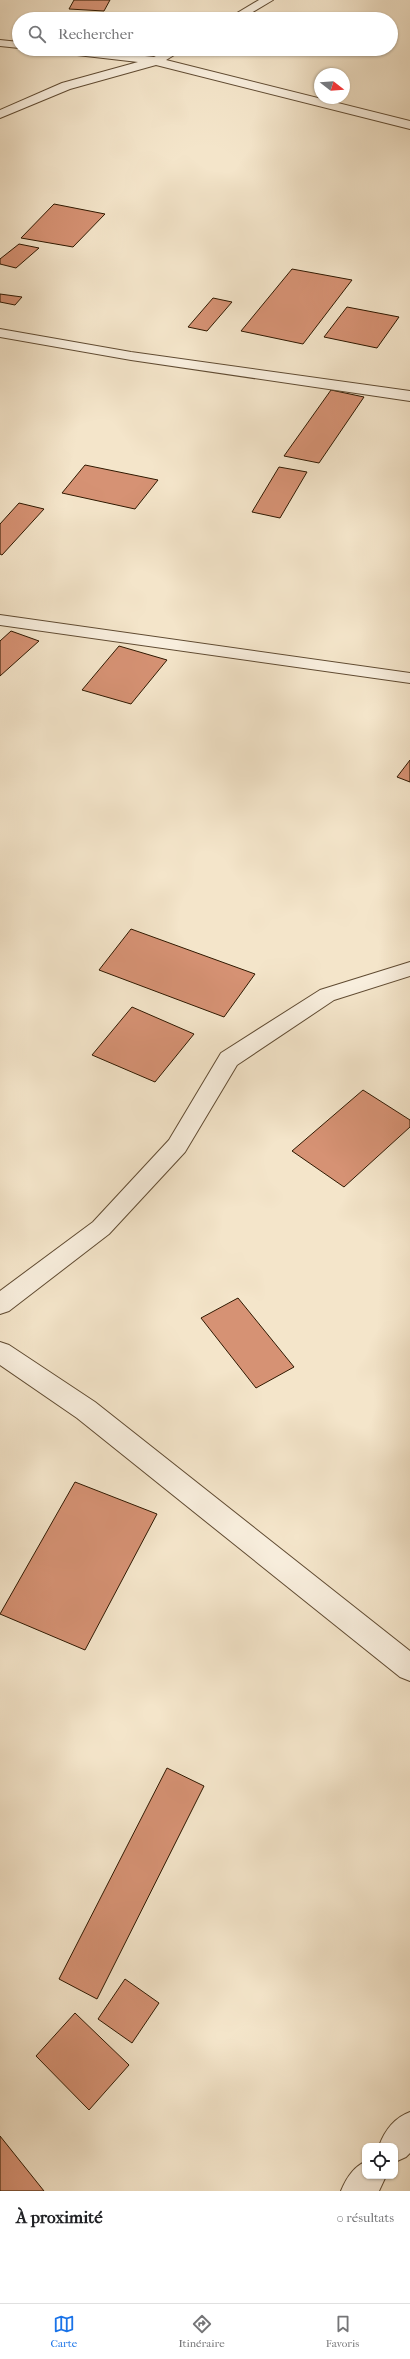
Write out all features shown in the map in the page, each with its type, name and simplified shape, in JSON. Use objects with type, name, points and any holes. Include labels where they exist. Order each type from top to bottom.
[{"type":"street","points":[[246,12],[267,0]]},
{"type":"street","points":[[0,43],[12,44]]},
{"type":"street","points":[[112,56],[156,61],[410,125]]},
{"type":"street","points":[[0,114],[66,86],[156,61],[165,56]]},
{"type":"street","points":[[0,333],[131,356],[410,396]]},
{"type":"street","points":[[0,620],[410,678]]},
{"type":"street","points":[[0,1304],[101,1228],[177,1146],[229,1059],[327,995],[410,969]]},
{"type":"street","points":[[0,1352],[86,1410],[410,1668]]},
{"type":"street","points":[[398,2143],[410,2128]]},
{"type":"street","points":[[357,2191],[367,2179]]},
{"type":"building","points":[[74,0],[110,0],[104,11],[69,9]]},
{"type":"building","points":[[54,204],[105,214],[73,247],[21,238]]},
{"type":"building","points":[[19,244],[39,248],[16,268],[0,264],[0,259]]},
{"type":"building","points":[[292,269],[352,280],[303,344],[241,331]]},
{"type":"building","points":[[0,294],[22,297],[15,305],[0,302]]},
{"type":"building","points":[[213,298],[232,302],[207,331],[188,327]]},
{"type":"building","points":[[347,307],[399,317],[377,348],[324,337]]},
{"type":"building","points":[[331,390],[364,397],[319,463],[284,456]]},
{"type":"building","points":[[85,465],[158,480],[135,509],[62,493]]},
{"type":"building","points":[[279,467],[307,472],[280,518],[252,512]]},
{"type":"building","points":[[19,503],[44,509],[2,555],[0,554],[0,524]]},
{"type":"building","points":[[11,631],[39,641],[0,676],[0,641]]},
{"type":"building","points":[[119,646],[167,660],[131,704],[82,690]]},
{"type":"building","points":[[410,760],[410,782],[397,777]]},
{"type":"building","points":[[131,929],[255,974],[224,1017],[99,970]]},
{"type":"building","points":[[132,1007],[194,1034],[155,1082],[92,1055]]},
{"type":"building","points":[[363,1090],[410,1120],[410,1127],[344,1187],[292,1151]]},
{"type":"building","points":[[238,1298],[294,1367],[256,1388],[201,1318]]},
{"type":"building","points":[[75,1482],[157,1514],[85,1650],[0,1614]]},
{"type":"building","points":[[167,1768],[204,1786],[97,1999],[59,1979]]},
{"type":"building","points":[[125,1979],[159,2003],[132,2043],[98,2019]]},
{"type":"building","points":[[75,2013],[129,2065],[89,2110],[36,2056]]},
{"type":"building","points":[[0,2136],[44,2191],[0,2191]]}]
